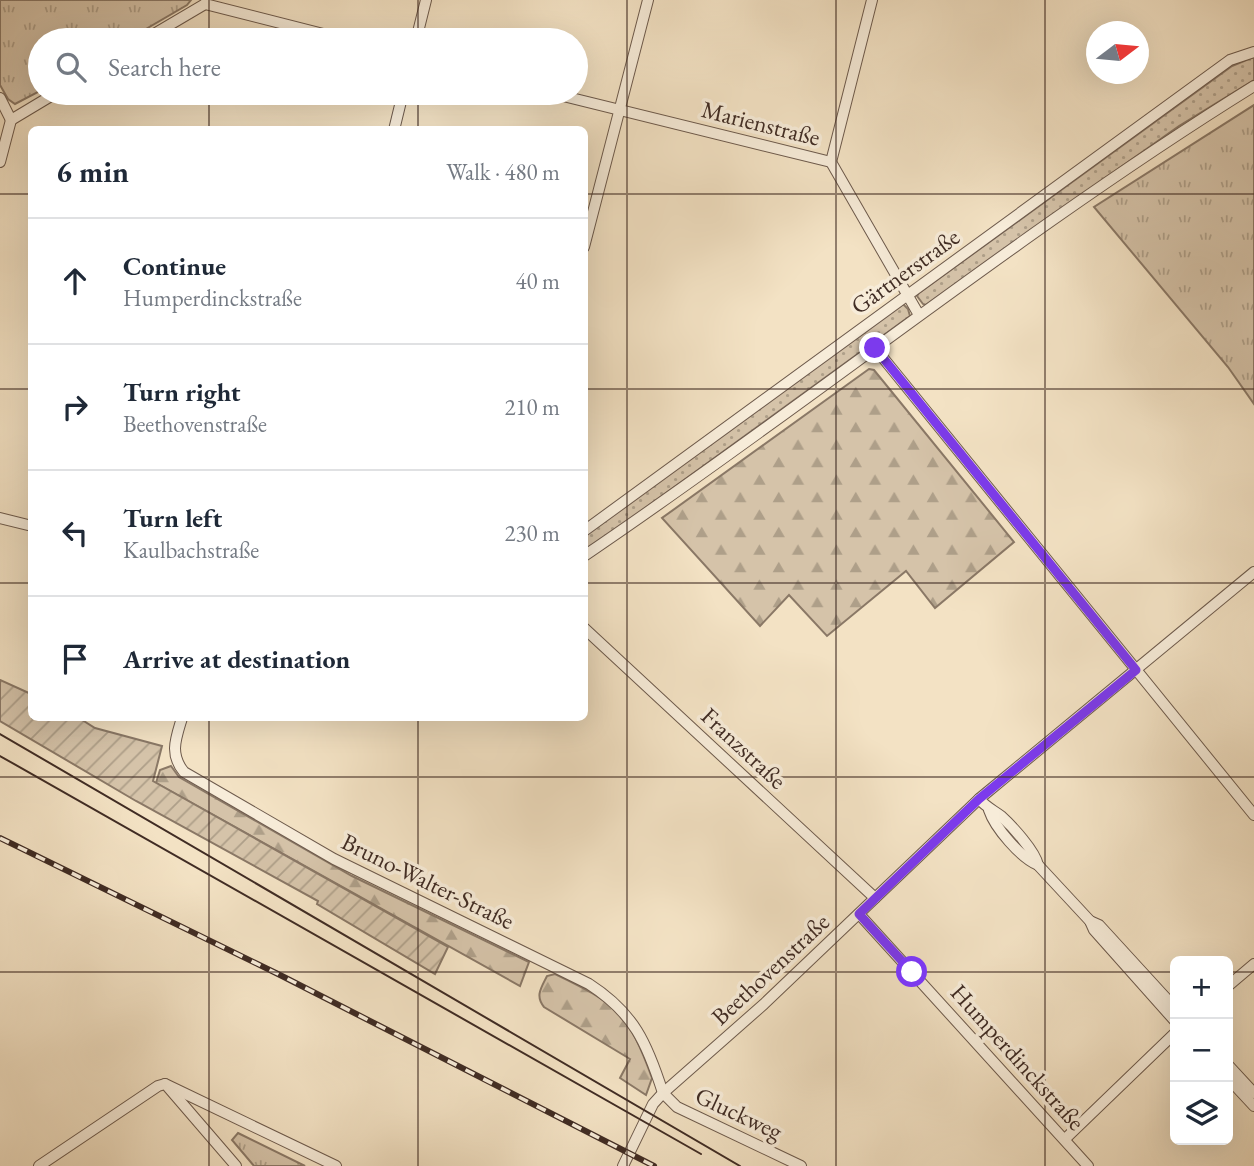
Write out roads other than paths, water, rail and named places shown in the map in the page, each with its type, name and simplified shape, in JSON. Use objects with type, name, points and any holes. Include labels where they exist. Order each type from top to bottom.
[{"type":"street","points":[[419,28],[426,0]]},
{"type":"street","points":[[588,232],[648,0]]},
{"type":"street","points":[[831,162],[872,0]]},
{"type":"street","points":[[163,28],[203,2],[302,28]]},
{"type":"street","name":"Gärtnerstraße","points":[[588,528],[1230,60],[1254,52]]},
{"type":"street","name":"Gärtnerstraße","points":[[588,553],[919,315],[1160,146],[1254,86]]},
{"type":"street","points":[[0,98],[11,120],[0,162]]},
{"type":"street","name":"Marienstraße","points":[[588,102],[831,162],[919,315]]},
{"type":"street","points":[[11,120],[36,105]]},
{"type":"street","points":[[395,126],[400,105]]},
{"type":"street","points":[[875,348],[1254,815]]},
{"type":"street","points":[[0,518],[28,525]]},
{"type":"street","name":"Beethovenstraße","points":[[623,1166],[653,1104],[663,1093],[764,1004],[979,799],[1254,572]]},
{"type":"street","name":"Franzstraße","points":[[588,632],[875,898]]},
{"type":"street","name":"Bruno-Walter-Straße","points":[[181,721],[174,746],[175,758],[184,772],[202,784],[334,859],[542,960],[607,996],[628,1016],[640,1034],[663,1093]]},
{"type":"street","points":[[979,799],[989,810],[993,822],[1030,862],[1038,865],[1090,921],[1094,930],[1109,941],[1170,1003]]},
{"type":"street","name":"Humperdinckstraße","points":[[859,914],[1088,1166]]},
{"type":"street","points":[[1109,941],[1173,1019]]},
{"type":"street","points":[[1233,982],[1254,964]]},
{"type":"street","points":[[1065,1139],[1170,1038]]},
{"type":"street","points":[[1233,1070],[1254,1093]]},
{"type":"street","points":[[1232,1082],[1254,1106]]},
{"type":"street","points":[[165,1084],[236,1166]]},
{"type":"street","points":[[39,1166],[158,1086],[165,1084],[336,1166]]},
{"type":"street","name":"Gluckweg","points":[[663,1093],[677,1107],[801,1166]]},
{"type":"tram line","points":[[0,734],[740,1166]]},
{"type":"tram line","points":[[0,756],[701,1154]]},
{"type":"railway","points":[[0,838],[280,975],[654,1166]]}]
